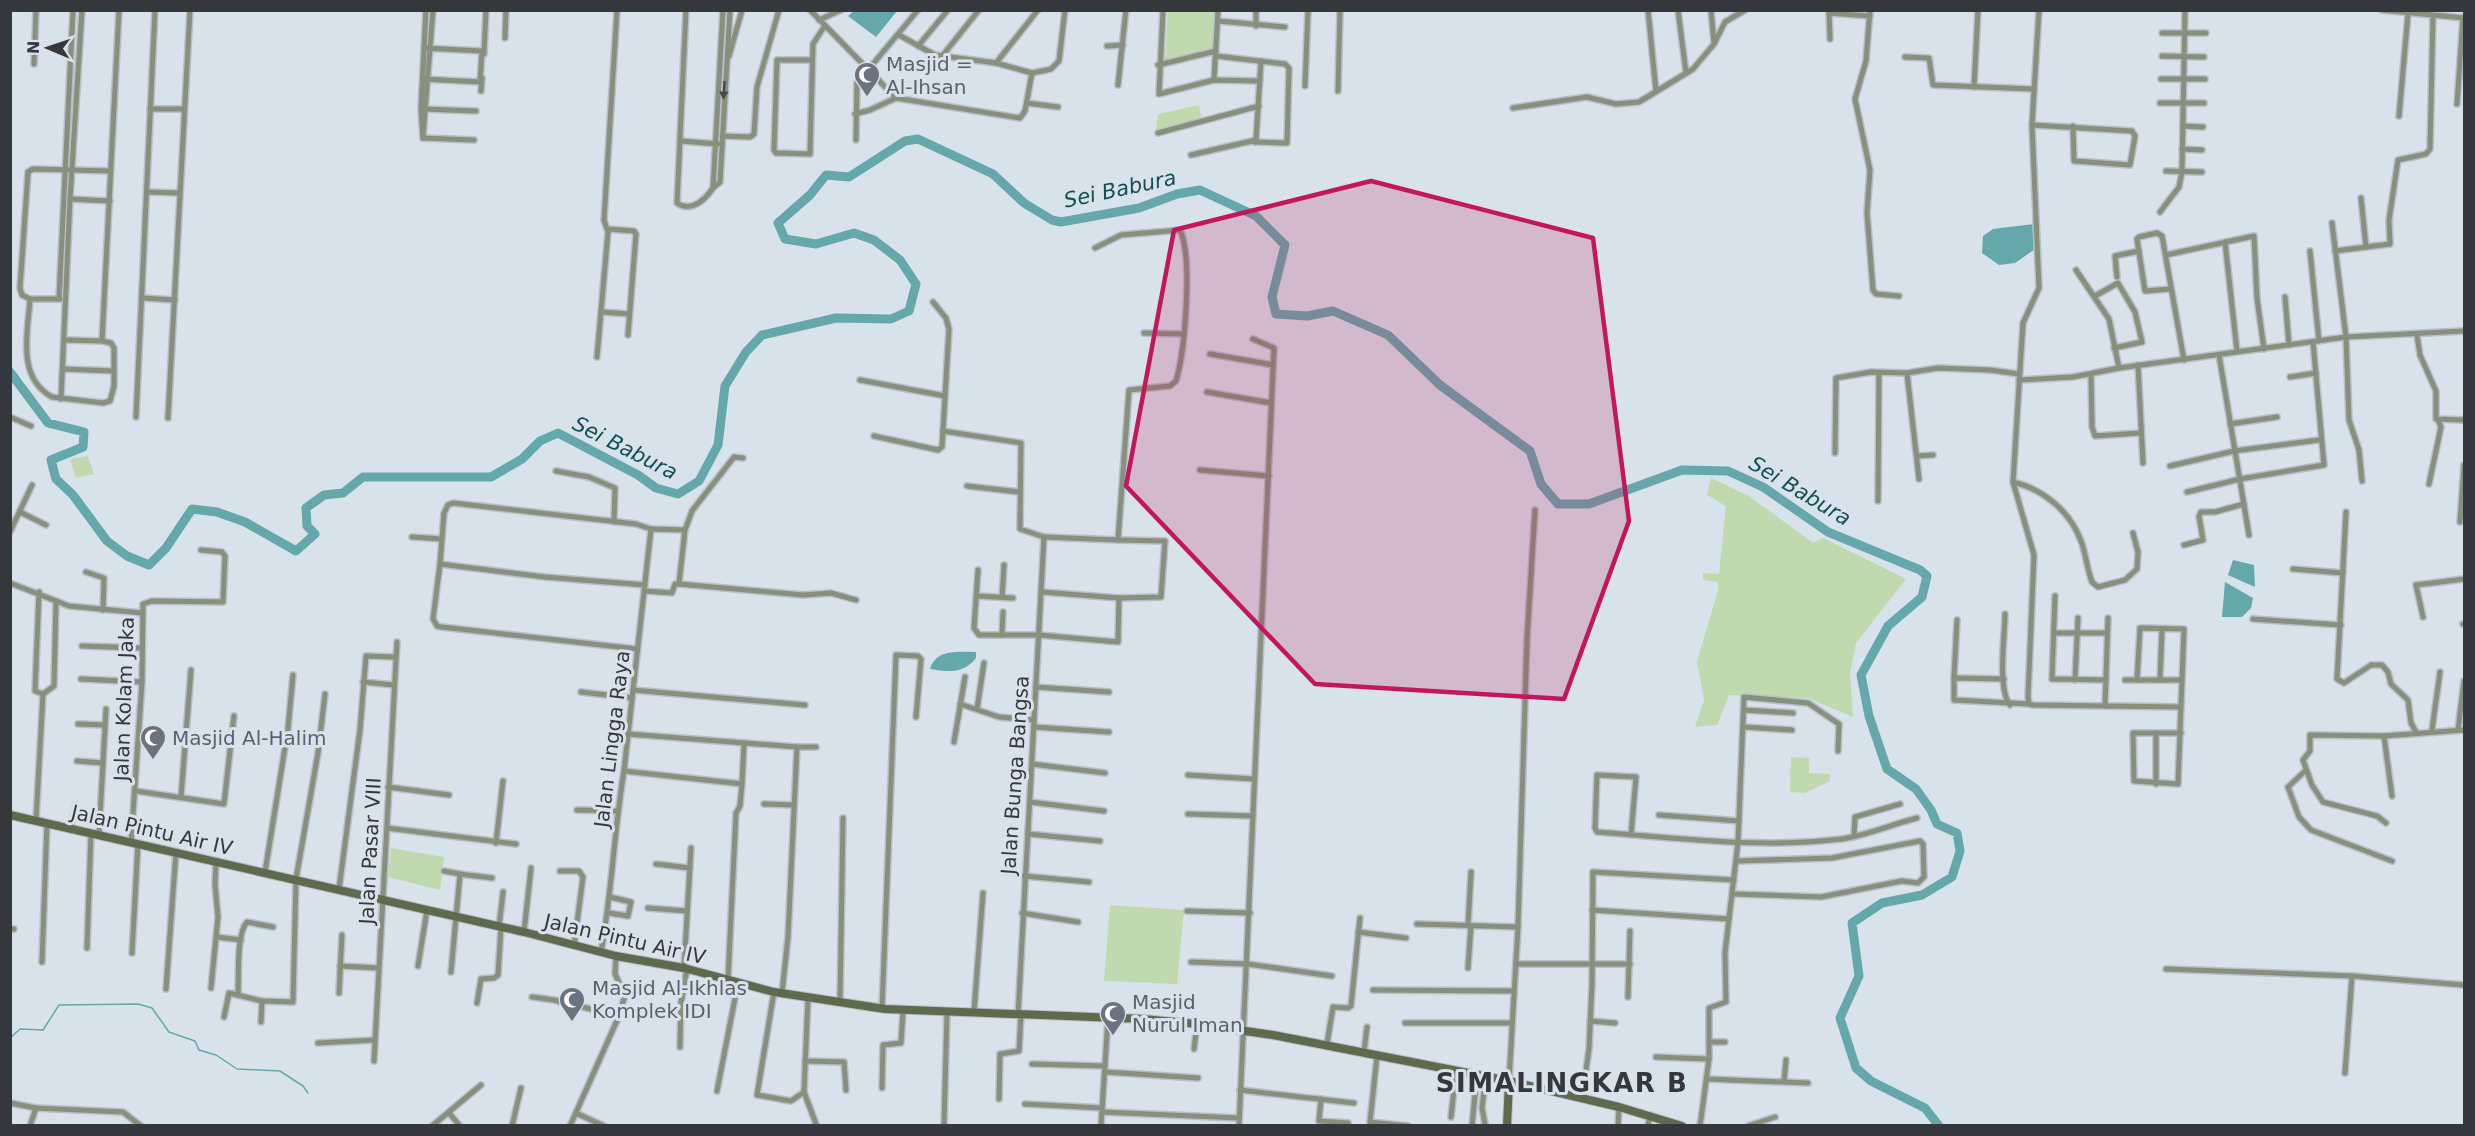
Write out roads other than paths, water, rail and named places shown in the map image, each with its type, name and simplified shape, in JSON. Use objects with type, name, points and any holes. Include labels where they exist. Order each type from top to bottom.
[{"type":"main road","name":"Jalan Pintu Air IV","points":[[10,815],[524,932],[616,956],[685,969],[778,993],[840,1004],[903,1011],[974,1012],[1197,1024],[1327,1044],[1377,1056],[1486,1076],[1619,1107],[1650,1115],[1663,1122],[1682,1125]]},
{"type":"main road","points":[[1507,1125],[1509,1081]]},
{"type":"street","points":[[34,64],[36,10]]},
{"type":"street","points":[[62,399],[64,340],[62,299],[73,10]]},
{"type":"street","points":[[62,299],[70,199],[68,170],[82,10]]},
{"type":"street","points":[[102,341],[119,10]]},
{"type":"street","points":[[136,417],[155,10]]},
{"type":"street","points":[[168,418],[190,10]]},
{"type":"street","points":[[426,10],[427,49],[423,138],[474,140]]},
{"type":"street","points":[[427,49],[433,10]]},
{"type":"street","points":[[481,92],[486,10]]},
{"type":"street","points":[[505,38],[506,10]]},
{"type":"street","points":[[597,357],[608,229],[604,220],[617,10]]},
{"type":"street","points":[[686,10],[678,204],[686,207],[697,205],[720,182],[718,144],[723,10]]},
{"type":"street","points":[[718,144],[722,136],[730,10]]},
{"type":"street","points":[[726,66],[742,10]]},
{"type":"street","points":[[722,136],[750,137],[754,134],[757,87],[779,10]]},
{"type":"street","points":[[810,10],[824,27],[896,98]]},
{"type":"street","points":[[819,20],[841,10]]},
{"type":"street","points":[[856,140],[855,87],[868,68],[899,35],[918,10]]},
{"type":"street","points":[[918,46],[948,10]]},
{"type":"street","points":[[943,55],[979,10]]},
{"type":"street","points":[[996,63],[1038,10]]},
{"type":"street","points":[[899,35],[935,55],[996,63],[1032,73],[1052,69],[1059,61],[1065,10]]},
{"type":"street","points":[[1118,85],[1126,10]]},
{"type":"street","points":[[1163,10],[1157,90],[1160,94],[1214,80],[1258,81]]},
{"type":"street","points":[[1214,80],[1218,10]]},
{"type":"street","points":[[1256,10],[1256,26]]},
{"type":"street","points":[[1305,86],[1308,10]]},
{"type":"street","points":[[1338,91],[1340,10]]},
{"type":"street","points":[[1648,10],[1656,91]]},
{"type":"street","points":[[1678,10],[1686,73]]},
{"type":"street","points":[[1711,10],[1714,44]]},
{"type":"street","points":[[1974,87],[1978,10]]},
{"type":"street","points":[[2029,704],[2027,687],[2034,555],[2013,483],[2024,320],[2039,288],[2032,125],[2039,10]]},
{"type":"street","points":[[2160,212],[2179,187],[2182,172],[2185,10]]},
{"type":"street","points":[[2382,10],[2461,16],[2457,104]]},
{"type":"street","points":[[1513,108],[1587,97],[1624,105],[1645,99],[1698,64],[1714,44],[1725,22],[1743,11]]},
{"type":"street","points":[[1830,39],[1829,12],[1870,13],[1866,61],[1855,99],[1870,171],[1867,213],[1873,290],[1876,294],[1899,296]]},
{"type":"street","points":[[2399,116],[2405,13]]},
{"type":"street","points":[[2335,251],[2390,244],[2389,220],[2398,160],[2426,154],[2430,149],[2431,14]]},
{"type":"street","points":[[1218,21],[1285,27]]},
{"type":"street","points":[[812,60],[777,60],[774,150],[776,153],[810,154],[813,44],[824,27]]},
{"type":"street","points":[[2162,33],[2206,33]]},
{"type":"street","points":[[1107,46],[1123,45]]},
{"type":"street","points":[[426,80],[480,82],[482,51],[427,49]]},
{"type":"street","points":[[1158,65],[1216,53],[1285,64],[1289,68],[1287,143],[1254,142],[1191,155]]},
{"type":"street","points":[[2162,56],[2204,57]]},
{"type":"street","points":[[1905,57],[1929,58],[1933,85],[2033,89]]},
{"type":"street","points":[[1254,142],[1259,106],[1258,81],[1261,61]]},
{"type":"street","points":[[855,114],[870,111],[896,98],[1020,118],[1024,114],[1027,103],[1032,73]]},
{"type":"street","points":[[2161,79],[2205,79]]},
{"type":"street","points":[[1027,103],[1058,107]]},
{"type":"street","points":[[2160,103],[2204,103]]},
{"type":"street","points":[[1158,133],[1259,106]]},
{"type":"street","points":[[150,109],[184,109]]},
{"type":"street","points":[[423,109],[476,111]]},
{"type":"street","points":[[2032,125],[2073,126],[2134,132],[2130,165],[2074,161],[2073,126]]},
{"type":"street","points":[[2183,126],[2203,127]]},
{"type":"street","points":[[681,141],[718,144]]},
{"type":"street","points":[[2182,149],[2202,150]]},
{"type":"street","points":[[62,299],[30,298],[22,295],[20,288],[28,172],[33,169],[111,171]]},
{"type":"street","points":[[2166,171],[2202,172]]},
{"type":"street","points":[[147,192],[180,193]]},
{"type":"street","points":[[2361,198],[2366,247]]},
{"type":"street","points":[[70,199],[110,201]]},
{"type":"street","points":[[2331,223],[2346,337],[2349,420],[2359,450],[2362,481]]},
{"type":"street","points":[[608,229],[632,231],[636,234],[628,335]]},
{"type":"street","points":[[1095,248],[1121,235],[1180,230],[1186,280],[1184,334],[1179,372],[1173,386],[1129,390],[1118,540]]},
{"type":"street","points":[[2170,289],[2145,291],[2139,237],[2160,233],[2166,255],[2170,289],[2184,360]]},
{"type":"street","points":[[2166,255],[2255,237],[2257,298],[2264,349]]},
{"type":"street","points":[[2225,242],[2237,351]]},
{"type":"street","points":[[2117,277],[2115,256],[2139,251]]},
{"type":"street","points":[[2187,492],[2240,479],[2324,465],[2319,440],[2310,251]]},
{"type":"street","points":[[2076,270],[2109,319],[2119,368]]},
{"type":"street","points":[[2095,296],[2118,283],[2135,312],[2142,342],[2114,348]]},
{"type":"street","points":[[2284,297],[2289,345]]},
{"type":"street","points":[[30,298],[27,365],[45,393],[62,399],[103,403],[110,401],[114,393],[113,345],[102,341],[64,340]]},
{"type":"street","points":[[142,298],[175,300]]},
{"type":"street","points":[[874,436],[938,450],[942,447],[949,329],[946,318],[933,302]]},
{"type":"street","points":[[602,312],[628,314]]},
{"type":"street","points":[[1834,453],[1834,379],[1938,368],[1990,370],[2019,377],[2057,379],[2138,365],[2346,337],[2464,331]]},
{"type":"street","points":[[1144,333],[1184,334]]},
{"type":"street","points":[[2417,335],[2420,355],[2436,391],[2435,418],[2441,427],[2429,484]]},
{"type":"street","points":[[1239,1125],[1274,347],[1253,339]]},
{"type":"street","points":[[1210,354],[1273,365]]},
{"type":"street","points":[[2219,355],[2249,535]]},
{"type":"street","points":[[2138,365],[2143,463]]},
{"type":"street","points":[[63,369],[114,371]]},
{"type":"street","points":[[1878,501],[1879,373]]},
{"type":"street","points":[[1907,373],[1919,479]]},
{"type":"street","points":[[2290,377],[2316,373]]},
{"type":"street","points":[[2091,374],[2092,427],[2095,436],[2140,433]]},
{"type":"street","points":[[860,380],[945,396]]},
{"type":"street","points":[[1207,392],[1271,403]]},
{"type":"street","points":[[10,417],[31,426]]},
{"type":"street","points":[[2230,424],[2277,417]]},
{"type":"street","points":[[2438,420],[2464,420]]},
{"type":"street","points":[[943,431],[1021,443],[1018,526],[1044,537],[1165,541],[1161,597],[1119,598],[1042,592]]},
{"type":"street","points":[[2170,466],[2234,451],[2319,440]]},
{"type":"street","points":[[679,584],[685,530],[692,511],[735,456],[743,458]]},
{"type":"street","points":[[1917,456],[1933,456]]},
{"type":"street","points":[[2460,522],[2464,465]]},
{"type":"street","points":[[1200,470],[1269,476]]},
{"type":"street","points":[[556,471],[589,477],[615,488],[614,522]]},
{"type":"street","points":[[2013,483],[2028,486],[2041,493],[2062,510],[2081,541],[2092,582],[2098,587],[2125,580],[2137,569],[2138,552],[2133,533]]},
{"type":"street","points":[[10,532],[32,485]]},
{"type":"street","points":[[967,486],[1019,492]]},
{"type":"street","points":[[637,649],[437,626],[433,619],[446,507],[453,503],[614,522],[651,529],[685,530]]},
{"type":"street","points":[[2184,545],[2203,540],[2199,517],[2201,512],[2214,512],[2244,504]]},
{"type":"street","points":[[1509,1081],[1518,927],[1527,639],[1535,510]]},
{"type":"street","points":[[20,512],[46,525]]},
{"type":"street","points":[[2346,512],[2338,681],[2346,683],[2364,669],[2382,665],[2388,672],[2391,684],[2408,700],[2410,723],[2416,732]]},
{"type":"street","name":"Jalan Lingga Raya","points":[[601,952],[609,913],[618,811],[651,529]]},
{"type":"street","points":[[412,537],[442,539]]},
{"type":"street","name":"Jalan Bunga Bangsa","points":[[999,1099],[1000,1054],[1019,1051],[1022,914],[1044,537]]},
{"type":"street","name":"Jalan Kolam Jaka","points":[[132,953],[143,604],[147,601],[222,602],[225,556],[222,552],[201,550]]},
{"type":"street","points":[[440,564],[672,593],[675,584],[679,584],[803,595],[831,593],[856,600]]},
{"type":"street","points":[[1002,597],[1004,565]]},
{"type":"street","points":[[2293,569],[2343,573]]},
{"type":"street","points":[[978,570],[975,632],[979,635],[1039,636],[1118,642],[1119,598]]},
{"type":"street","points":[[86,572],[104,578],[103,610]]},
{"type":"street","points":[[2423,617],[2416,585],[2464,579]]},
{"type":"street","points":[[10,583],[39,592],[69,606],[142,613]]},
{"type":"street","points":[[39,592],[35,691],[43,694]]},
{"type":"street","points":[[977,596],[1013,598]]},
{"type":"street","points":[[2055,596],[2052,679],[2106,680]]},
{"type":"street","points":[[43,694],[54,686],[56,601]]},
{"type":"street","points":[[1002,635],[1003,612]]},
{"type":"street","points":[[2006,614],[2004,680],[2005,696],[2010,705]]},
{"type":"street","points":[[2075,680],[2078,618]]},
{"type":"street","points":[[2105,706],[2108,618]]},
{"type":"street","points":[[2253,619],[2341,626]]},
{"type":"street","points":[[1957,620],[1954,678],[1956,701],[2010,705],[2181,707]]},
{"type":"street","points":[[2137,680],[2140,628],[2184,630],[2181,733],[2178,784],[2136,782],[2133,778],[2133,733],[2181,733]]},
{"type":"street","points":[[2160,680],[2162,628]]},
{"type":"street","points":[[2054,633],[2107,633]]},
{"type":"street","name":"Jalan Pasar VIII","points":[[374,1061],[381,900],[397,642]]},
{"type":"street","points":[[82,646],[142,648]]},
{"type":"street","points":[[339,889],[367,655],[395,657]]},
{"type":"street","points":[[882,1009],[895,731],[896,655],[918,656],[921,659],[916,717]]},
{"type":"street","points":[[977,709],[984,663]]},
{"type":"street","points":[[180,797],[191,670]]},
{"type":"street","points":[[2432,730],[2440,672]]},
{"type":"street","points":[[265,872],[288,729],[293,675]]},
{"type":"street","points":[[954,742],[965,677]]},
{"type":"street","points":[[1954,678],[2004,680]]},
{"type":"street","points":[[81,680],[142,682]]},
{"type":"street","points":[[2125,680],[2182,681]]},
{"type":"street","points":[[2386,823],[2377,816],[2323,802],[2303,760],[2310,751],[2310,735],[2384,736],[2432,730],[2461,730],[2464,681]]},
{"type":"street","points":[[363,682],[394,685]]},
{"type":"street","points":[[1036,687],[1109,692]]},
{"type":"street","points":[[633,690],[805,705]]},
{"type":"street","points":[[581,692],[632,698]]},
{"type":"street","points":[[36,820],[43,694]]},
{"type":"street","points":[[224,1017],[226,996],[229,993],[262,1001],[293,1002],[296,879],[318,753],[325,694]]},
{"type":"street","points":[[1700,1125],[1709,1059],[1710,1008],[1726,1002],[1725,953],[1738,842],[1744,697],[1808,703],[1839,723],[1838,751]]},
{"type":"street","points":[[960,704],[999,717],[1034,724],[1109,732]]},
{"type":"street","points":[[87,948],[106,709]]},
{"type":"street","points":[[1744,710],[1792,713]]},
{"type":"street","points":[[136,791],[220,805],[225,803],[234,716]]},
{"type":"street","points":[[78,724],[105,725]]},
{"type":"street","points":[[1744,727],[1792,730]]},
{"type":"street","points":[[2156,732],[2156,784]]},
{"type":"street","points":[[628,734],[744,745],[816,747]]},
{"type":"street","points":[[2384,736],[2392,796]]},
{"type":"street","points":[[728,980],[736,813],[741,806],[744,745]]},
{"type":"street","points":[[797,747],[788,937],[756,1095],[791,1101],[804,1092]]},
{"type":"street","points":[[77,761],[103,764]]},
{"type":"street","points":[[1032,764],[1105,773]]},
{"type":"street","points":[[2306,770],[2288,787],[2299,817],[2311,830],[2392,861]]},
{"type":"street","points":[[624,771],[742,784]]},
{"type":"street","points":[[1188,775],[1254,779]]},
{"type":"street","points":[[1631,835],[1636,777],[1597,775],[1595,829],[1631,835],[1767,843],[1823,841],[1917,818]]},
{"type":"street","points":[[496,843],[503,781]]},
{"type":"street","points":[[388,787],[449,795]]},
{"type":"street","points":[[1030,802],[1104,811]]},
{"type":"street","points":[[764,804],[793,805]]},
{"type":"street","points":[[1854,835],[1855,817],[1900,804]]},
{"type":"street","points":[[70,828],[76,805]]},
{"type":"street","points":[[577,810],[618,811]]},
{"type":"street","points":[[1188,814],[1253,816]]},
{"type":"street","points":[[1659,815],[1738,821]]},
{"type":"street","points":[[840,1004],[843,818]]},
{"type":"street","points":[[42,962],[48,823]]},
{"type":"street","points":[[387,828],[516,844]]},
{"type":"street","points":[[1028,834],[1100,841]]},
{"type":"street","points":[[1733,894],[1821,897],[1902,881],[1918,883],[1924,877],[1923,844],[1920,841],[1832,858],[1736,861]]},
{"type":"street","points":[[680,1047],[691,848]]},
{"type":"street","points":[[166,989],[176,852]]},
{"type":"street","points":[[211,988],[217,937],[216,861]]},
{"type":"street","points":[[656,864],[690,868]]},
{"type":"street","points":[[524,932],[531,868]]},
{"type":"street","points":[[560,871],[579,871],[582,877],[574,946]]},
{"type":"street","points":[[444,872],[492,878]]},
{"type":"street","points":[[1468,968],[1471,872]]},
{"type":"street","points":[[1582,1098],[1593,965],[1593,872],[1734,880]]},
{"type":"street","points":[[451,972],[460,874]]},
{"type":"street","points":[[1024,876],[1089,882]]},
{"type":"street","points":[[477,1003],[481,979],[494,978],[498,975],[504,892]]},
{"type":"street","points":[[974,1012],[983,893]]},
{"type":"street","points":[[609,913],[628,916],[631,902],[610,897]]},
{"type":"street","points":[[648,908],[687,911]]},
{"type":"street","points":[[418,966],[427,910]]},
{"type":"street","points":[[1592,910],[1729,919]]},
{"type":"street","points":[[1187,911],[1250,913]]},
{"type":"street","points":[[1022,914],[1078,922]]},
{"type":"street","points":[[1327,1044],[1333,1007],[1348,1008],[1351,1006],[1360,918]]},
{"type":"street","points":[[238,994],[241,940],[245,923],[273,927]]},
{"type":"street","points":[[1416,924],[1518,927]]},
{"type":"street","points":[[1628,997],[1630,931]]},
{"type":"street","points":[[1358,932],[1406,938]]},
{"type":"street","points":[[339,993],[342,935]]},
{"type":"street","points":[[217,937],[241,940]]},
{"type":"street","points":[[570,1125],[619,1016],[624,990],[615,974],[616,956]]},
{"type":"street","points":[[1191,962],[1248,964],[1332,976]]},
{"type":"street","points":[[1516,964],[1630,964]]},
{"type":"street","points":[[340,966],[378,968]]},
{"type":"street","points":[[2166,969],[2352,976],[2464,985]]},
{"type":"street","points":[[2344,1073],[2352,976]]},
{"type":"street","points":[[717,1091],[738,983]]},
{"type":"street","points":[[1373,990],[1513,991]]},
{"type":"street","points":[[532,997],[619,1016]]},
{"type":"street","points":[[808,998],[804,1092],[816,1124]]},
{"type":"street","points":[[261,1022],[262,1001]]},
{"type":"street","points":[[882,1088],[883,1045],[901,1043],[903,1011]]},
{"type":"street","points":[[944,1125],[947,1012]]},
{"type":"street","points":[[1101,1125],[1108,1018]]},
{"type":"street","points":[[1590,1021],[1615,1023]]},
{"type":"street","points":[[1405,1023],[1511,1023]]},
{"type":"street","points":[[1194,1049],[1197,1024]]},
{"type":"street","points":[[1364,1052],[1367,1027]]},
{"type":"street","points":[[318,1043],[375,1040]]},
{"type":"street","points":[[1710,1042],[1725,1042]]},
{"type":"street","points":[[1377,1056],[1370,1122],[1407,1125]]},
{"type":"street","points":[[1656,1057],[1709,1059]]},
{"type":"street","points":[[1784,1082],[1786,1060]]},
{"type":"street","points":[[805,1061],[844,1062],[846,1090]]},
{"type":"street","points":[[1032,1064],[1198,1078]]},
{"type":"street","points":[[1451,1117],[1457,1070]]},
{"type":"street","points":[[1472,1125],[1476,1074]]},
{"type":"street","points":[[1485,1124],[1482,1108],[1486,1076]]},
{"type":"street","points":[[1707,1079],[1808,1083]]},
{"type":"street","points":[[432,1125],[481,1085]]},
{"type":"street","points":[[512,1125],[521,1088]]},
{"type":"street","points":[[1240,1090],[1354,1103]]},
{"type":"street","points":[[1321,1099],[1319,1121],[1348,1123]]},
{"type":"street","points":[[10,1103],[36,1108],[123,1113],[141,1125]]},
{"type":"street","points":[[1025,1104],[1239,1118]]},
{"type":"street","points":[[27,1106],[31,1118]]},
{"type":"street","points":[[1618,1125],[1619,1107]]},
{"type":"street","points":[[30,1125],[36,1108]]},
{"type":"street","points":[[449,1113],[460,1125]]},
{"type":"street","points":[[576,1113],[604,1125]]},
{"type":"street","points":[[1648,1125],[1650,1115]]},
{"type":"street","points":[[1748,1125],[1775,1117]]},
{"type":"water","points":[[854,11],[897,11],[876,37],[848,16]]},
{"type":"water","points":[[2035,224],[2038,247],[2015,263],[1999,265],[1982,253],[1983,236],[1993,229]]},
{"type":"water","points":[[2233,560],[2254,565],[2255,587],[2228,575]]},
{"type":"water","points":[[2225,582],[2253,598],[2251,608],[2242,617],[2222,617]]},
{"type":"water","points":[[955,652],[976,652],[976,658],[961,669],[949,671],[930,669],[937,658],[942,655]]},
{"type":"waterway","name":"Sei Babura","points":[[10,372],[48,423],[84,432],[83,447],[51,460],[56,479],[73,495],[107,541],[127,556],[149,565],[166,548],[192,509],[217,512],[245,522],[296,551],[315,534],[307,526],[306,508],[324,495],[343,493],[363,477],[491,477],[522,459],[540,441],[558,433],[638,475],[656,488],[678,494],[699,481],[718,445],[725,386],[746,352],[762,335],[836,318],[891,319],[909,311],[916,284],[900,260],[874,240],[854,233],[816,244],[785,239],[778,223],[810,195],[826,175],[849,177],[905,141],[918,139],[993,174],[1024,203],[1052,220],[1061,222],[1139,208],[1177,194],[1200,190],[1256,216],[1285,245],[1272,297],[1276,314],[1307,316],[1333,311],[1388,335],[1440,385],[1530,451],[1541,484],[1558,504],[1589,504],[1682,470],[1728,471],[1763,487],[1828,532],[1920,570],[1927,576],[1922,597],[1888,626],[1861,675],[1869,716],[1887,769],[1916,789],[1931,810],[1937,824],[1957,833],[1960,851],[1952,877],[1922,895],[1882,903],[1852,923],[1859,976],[1840,1018],[1856,1068],[1871,1081],[1925,1108],[1939,1126]]},
{"type":"waterway","points":[[10,1038],[20,1029],[43,1030],[59,1005],[138,1004],[152,1008],[169,1032],[195,1041],[199,1050],[216,1055],[237,1069],[280,1071],[303,1086],[308,1093]]},
{"type":"place","name":"Masjid = Al-Ihsan","points":[[867,98]]},
{"type":"place","name":"Masjid Al-Halim","points":[[153,761]]},
{"type":"place","name":"Masjid Al-Ikhlas Komplek IDI","points":[[572,1023]]},
{"type":"place","name":"Masjid Nurul Iman","points":[[1113,1037]]},
{"type":"district","name":"SIMALINGKAR B","points":[[1562,1083]]}]
